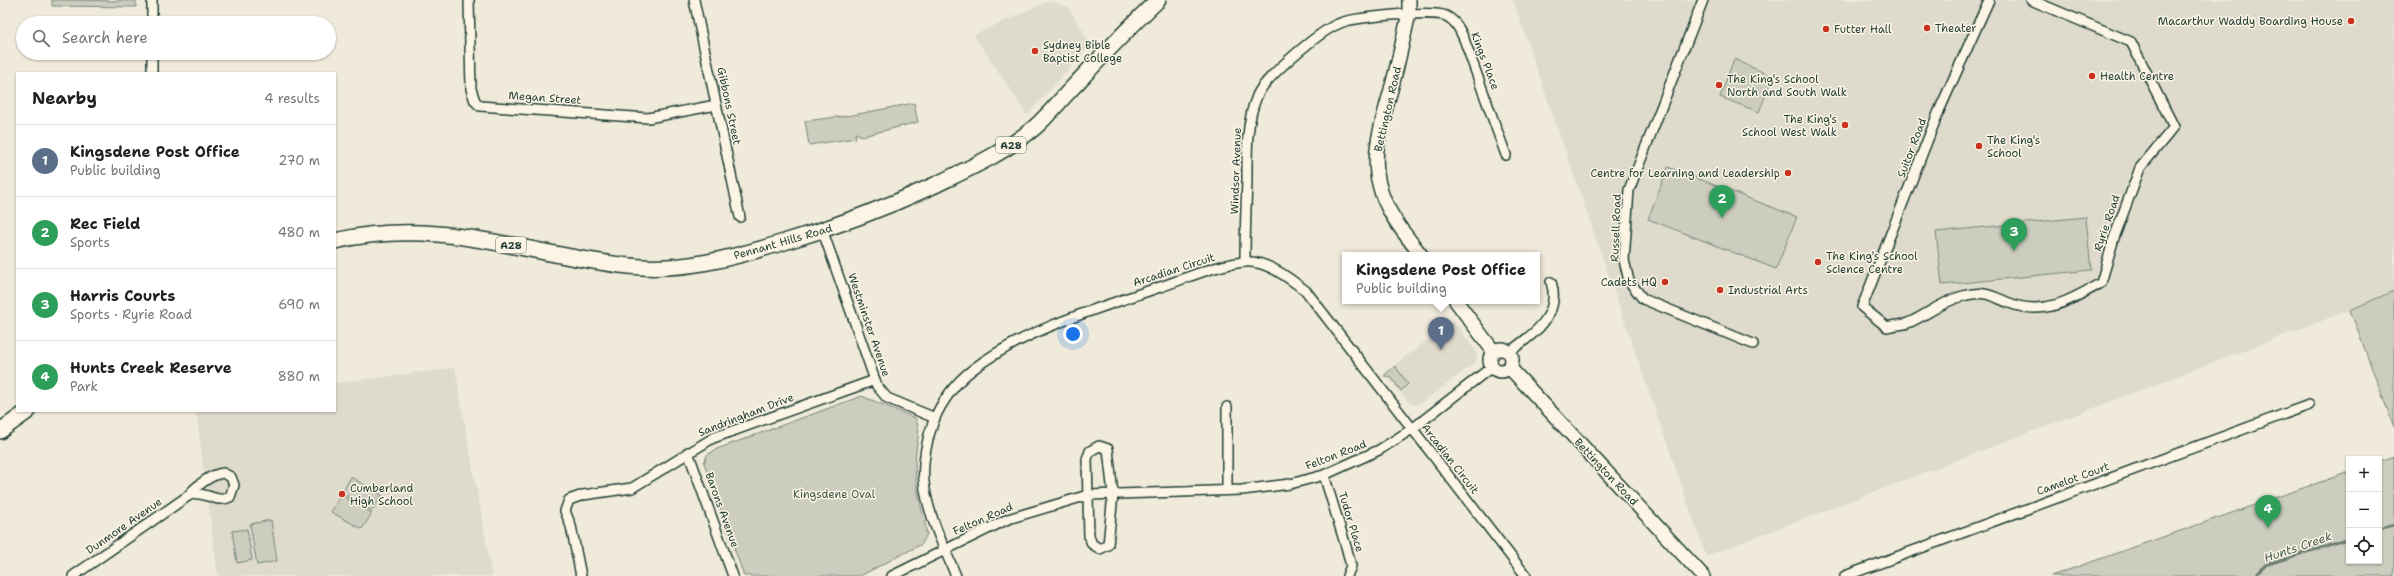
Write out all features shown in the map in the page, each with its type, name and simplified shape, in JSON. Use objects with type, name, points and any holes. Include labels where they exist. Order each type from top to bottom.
[{"type":"highway","name":"Pennant Hills Road","points":[[336,241],[392,232],[438,233],[616,264],[665,267],[733,257],[823,232],[906,198],[984,161],[1010,145],[1051,111],[1119,37],[1158,0]]},
{"type":"highway","points":[[0,431],[27,412]]},
{"type":"main road","name":"Bettington Road","points":[[1409,0],[1409,13],[1379,138],[1376,164],[1378,184],[1385,202],[1396,221],[1419,252]]},
{"type":"main road","points":[[1458,304],[1494,352]]},
{"type":"main road","points":[[1501,349],[1509,352],[1512,359],[1509,367],[1501,370],[1493,366],[1490,360],[1494,352],[1501,349]]},
{"type":"main road","name":"Bettington Road","points":[[1509,367],[1703,576]]},
{"type":"street","points":[[152,0],[152,16]]},
{"type":"street","name":"Megan Street","points":[[469,0],[471,89],[480,106],[648,118],[716,105]]},
{"type":"street","name":"Gibbons Street","points":[[694,0],[740,217]]},
{"type":"street","name":"Russell Road","points":[[1702,0],[1629,190],[1624,260],[1629,281],[1643,299],[1753,344]]},
{"type":"street","name":"Suitor Road","points":[[1862,307],[1939,111],[1989,0]]},
{"type":"street","name":"Ryrie Road","points":[[1862,307],[1887,326],[1908,323],[1933,307],[1962,296],[1989,292],[2013,304],[2042,309],[2067,302],[2101,283],[2114,238],[2140,168],[2174,127],[2131,42],[2031,0]]},
{"type":"street","name":"Kings Place","points":[[1409,13],[1439,14],[1457,24],[1506,155]]},
{"type":"street","name":"Windsor Avenue","points":[[1245,262],[1248,136],[1252,110],[1257,94],[1268,80],[1325,32],[1338,24],[1358,18],[1394,17],[1409,13]]},
{"type":"street","points":[[152,60],[152,72]]},
{"type":"street","name":"Westminster Avenue","points":[[823,232],[875,380],[887,398],[935,418]]},
{"type":"street","name":"Arcadian Circuit","points":[[956,576],[930,508],[924,481],[927,440],[935,418],[951,391],[971,371],[1000,351],[1085,313],[1211,269],[1245,262],[1259,264],[1286,276],[1306,291],[1526,576]]},
{"type":"street","points":[[1509,352],[1544,322],[1552,310],[1555,295],[1551,282]]},
{"type":"street","name":"Felton Road","points":[[892,576],[1008,519],[1088,495],[1242,490],[1290,484],[1324,474],[1379,450],[1412,429],[1493,366]]},
{"type":"street","name":"Sandringham Drive","points":[[581,576],[571,526],[565,511],[569,500],[582,495],[632,488],[688,452],[713,438],[875,380]]},
{"type":"street","name":"Camelot Court","points":[[1845,576],[2309,405]]},
{"type":"street","points":[[1227,407],[1227,490]]},
{"type":"street","points":[[1099,446],[1108,449],[1113,494],[1108,545],[1100,549],[1092,544],[1089,536],[1087,459],[1090,451],[1099,446]]},
{"type":"street","name":"Barons Avenue","points":[[688,452],[733,576]]},
{"type":"street","name":"Dunmore Avenue","points":[[72,576],[188,496],[194,489],[218,474],[227,475],[233,481],[234,490],[226,499],[217,499],[201,493],[188,496]]},
{"type":"street","name":"Tudor Place","points":[[1324,474],[1351,566],[1347,576]]},
{"type":"shaded area","name":"The King's School","points":[[1513,0],[2394,0],[2394,291],[2350,310],[1706,556]]},
{"type":"shaded area","name":"Sydney Bible Baptist College","points":[[1049,1],[1068,7],[1091,44],[1027,115],[974,35]]},
{"type":"shaded area","points":[[1453,321],[1475,350],[1477,356],[1475,363],[1421,403],[1415,405],[1409,403],[1384,373]]},
{"type":"shaded area","name":"Cumberland High School","points":[[455,368],[492,576],[218,576],[196,412],[336,412],[336,383]]},
{"type":"green space","points":[[52,0],[136,1],[136,7],[52,6]]},
{"type":"green space","points":[[1734,59],[1773,77],[1759,112],[1720,97]]},
{"type":"green space","points":[[914,103],[918,122],[863,136],[855,133],[856,138],[809,145],[805,121],[853,115]]},
{"type":"green space","points":[[1668,167],[1797,217],[1776,269],[1648,219]]},
{"type":"green space","points":[[2086,217],[2091,270],[1942,285],[1936,232]]},
{"type":"green space","points":[[2394,291],[2394,427],[2350,310]]},
{"type":"green space","points":[[1395,366],[1408,384],[1401,391],[1391,377],[1384,376]]},
{"type":"green space","name":"Kingsdene Oval","points":[[862,396],[915,418],[919,431],[915,462],[916,483],[927,534],[922,544],[860,576],[744,576],[704,463],[707,455],[717,449]]},
{"type":"green space","points":[[2394,456],[2394,576],[2051,576],[2346,473],[2346,564],[2382,564],[2382,460]]},
{"type":"green space","points":[[351,477],[382,495],[372,511],[342,493]]},
{"type":"green space","points":[[341,495],[372,513],[362,529],[331,512]]},
{"type":"green space","points":[[271,520],[277,561],[257,565],[250,524]]},
{"type":"green space","points":[[247,529],[252,560],[237,563],[232,531]]},
{"type":"waterway","name":"Hunts Creek","points":[[2382,528],[2394,525]]},
{"type":"waterway","name":"Hunts Creek","points":[[2255,576],[2266,565],[2346,540]]},
{"type":"place","name":"Macarthur Waddy Boarding House","points":[[2351,21]]},
{"type":"place","name":"Theater","points":[[1927,28]]},
{"type":"place","name":"Futter Hall","points":[[1826,29]]},
{"type":"place","name":"Sydney Bible Baptist College","points":[[1035,51]]},
{"type":"place","name":"Health Centre","points":[[2092,76]]},
{"type":"place","name":"The King's School North and South Walk","points":[[1719,85]]},
{"type":"place","name":"The King's School West Walk","points":[[1845,125]]},
{"type":"place","name":"The King's School","points":[[1979,146]]},
{"type":"place","name":"Centre for Learning and Leadership","points":[[1788,173]]},
{"type":"place","name":"Rec Field","points":[[1722,218]]},
{"type":"place","name":"Harris Courts","points":[[2014,251]]},
{"type":"place","name":"The King's School Science Centre","points":[[1818,262]]},
{"type":"place","name":"Cadets HQ","points":[[1665,282]]},
{"type":"place","name":"Industrial Arts","points":[[1720,290]]},
{"type":"place","name":"Kingsdene Post Office","points":[[1441,350]]},
{"type":"place","name":"Cumberland High School","points":[[342,494]]},
{"type":"place","name":"Hunts Creek Reserve","points":[[2268,528]]}]
